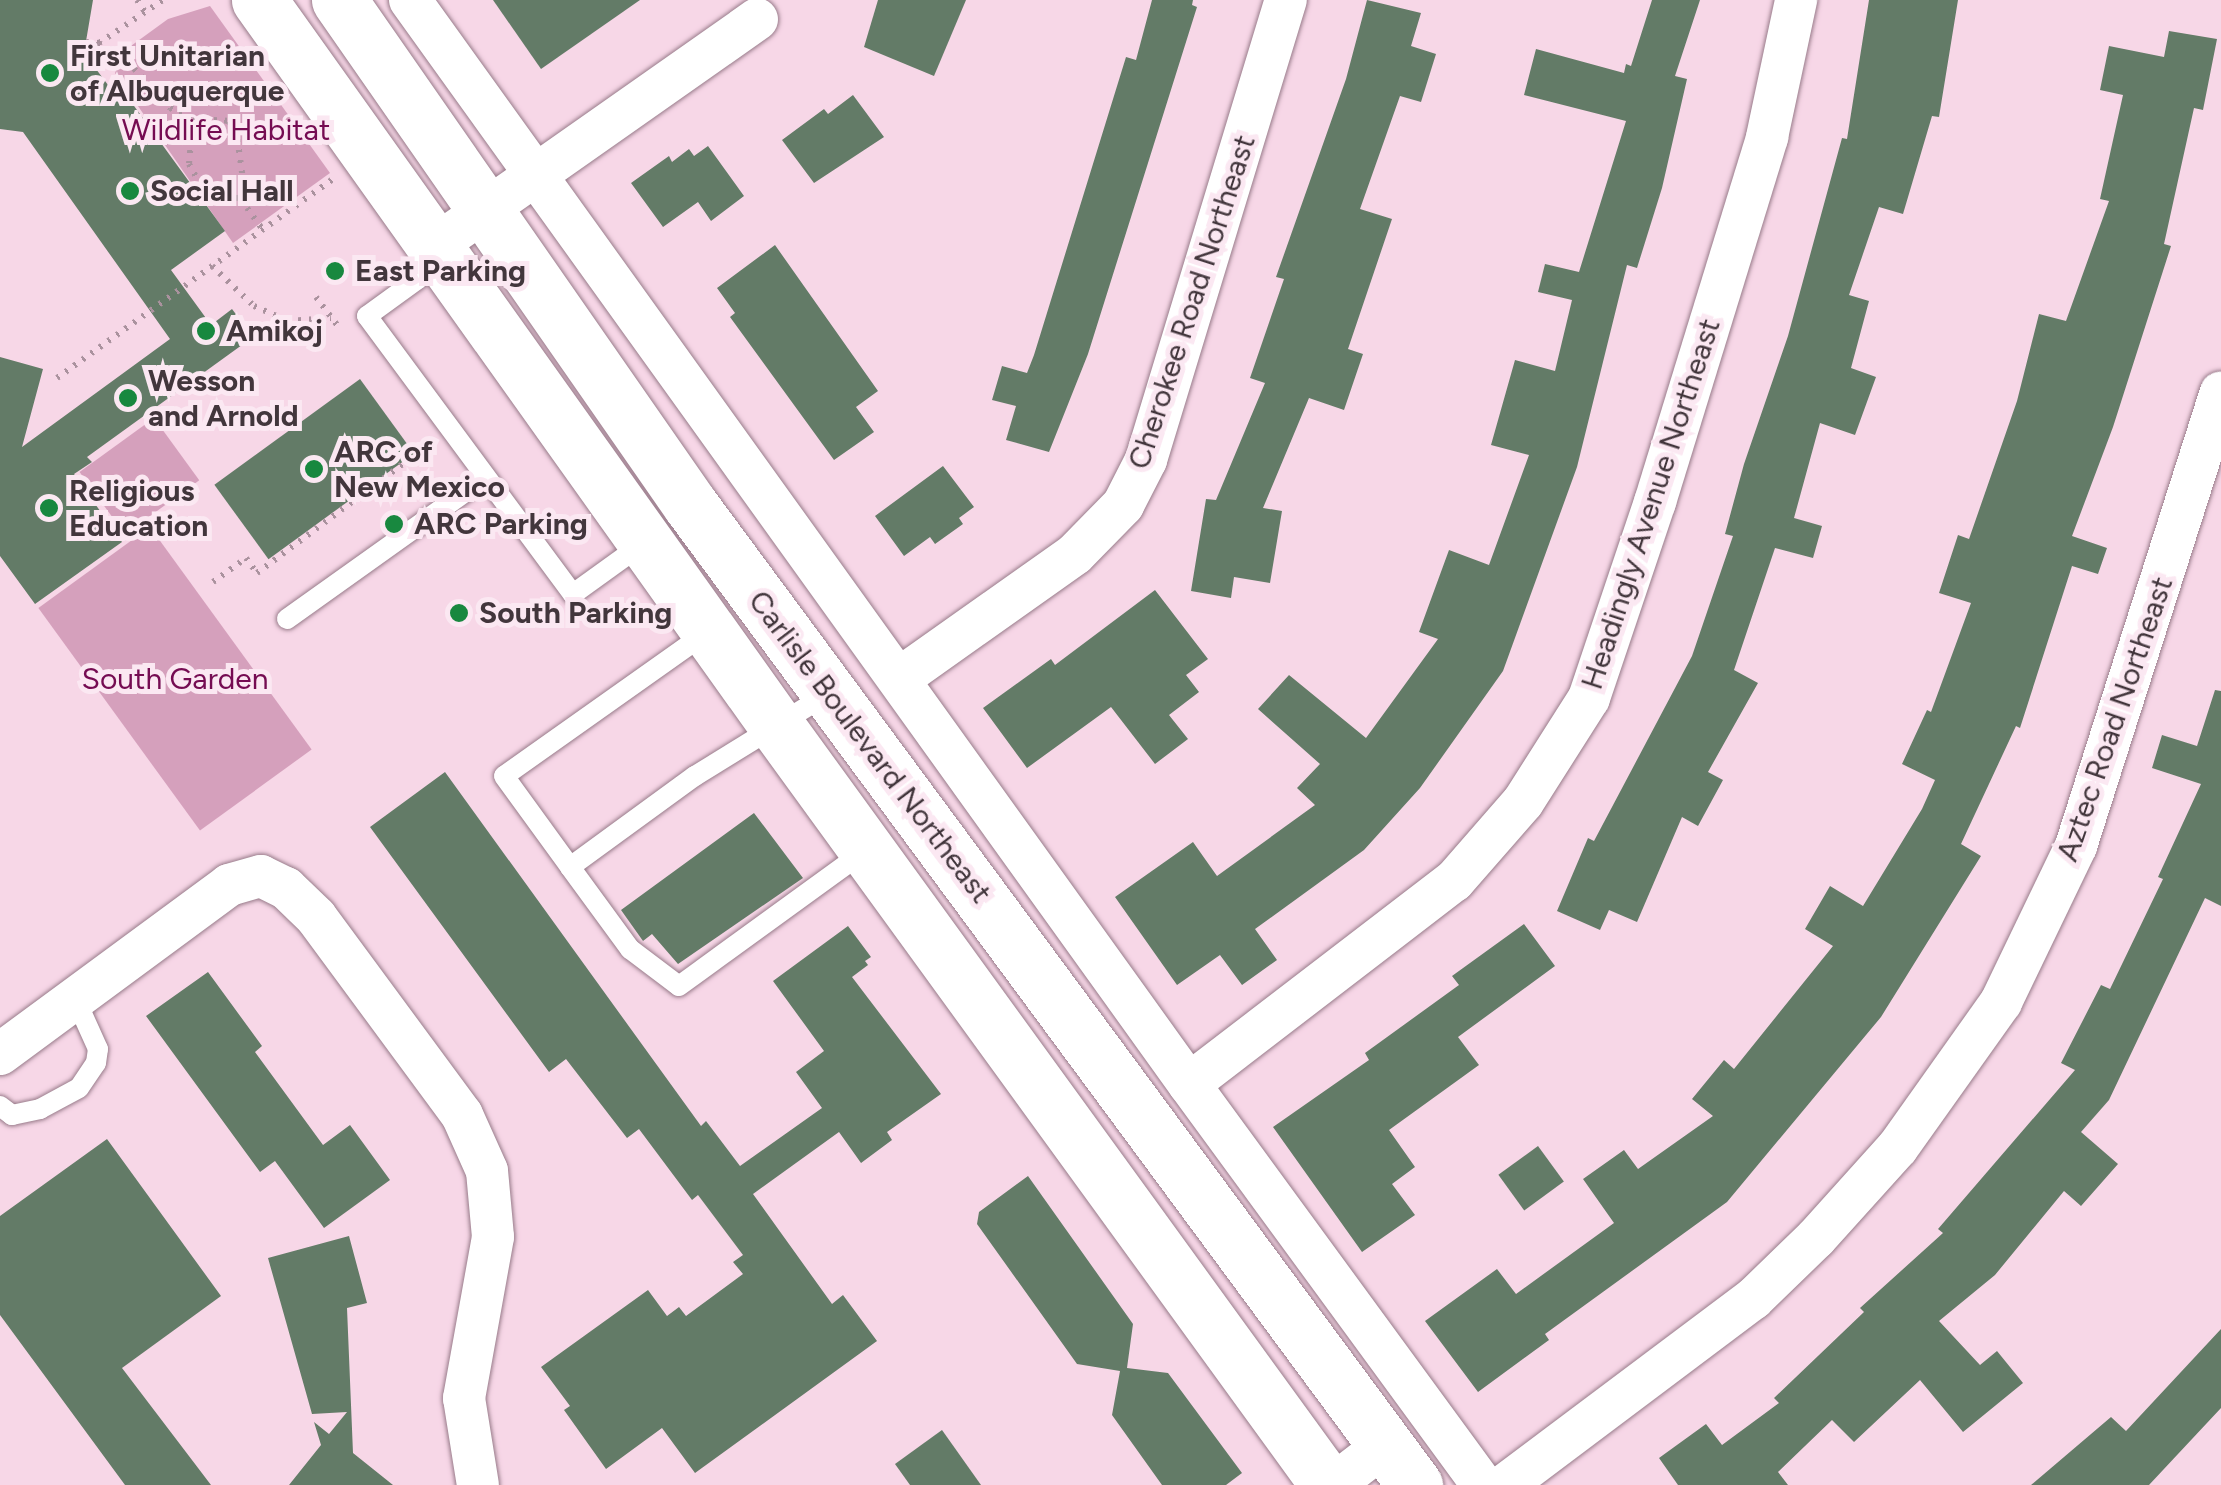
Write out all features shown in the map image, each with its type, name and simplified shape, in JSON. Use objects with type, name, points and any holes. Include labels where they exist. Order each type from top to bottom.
[{"type":"main road","name":"Carlisle Boulevard Northeast","points":[[259,0],[776,726],[1331,1485]]},
{"type":"main road","name":"Carlisle Boulevard Northeast","points":[[339,0],[691,506],[1400,1465]]},
{"type":"street","points":[[410,0],[1189,1084],[1484,1485]]},
{"type":"street","name":"Cherokee Road Northeast","points":[[900,678],[1074,554],[1122,505],[1146,460],[1286,0]]},
{"type":"street","name":"Headingly Avenue Northeast","points":[[1189,1084],[1454,881],[1523,802],[1589,698],[1655,502],[1767,137],[1796,0]]},
{"type":"street","points":[[434,247],[756,19]]},
{"type":"street","name":"Aztec Road Northeast","points":[[1505,1485],[1752,1299],[1816,1238],[1898,1147],[2000,1002],[2076,846],[2221,392]]},
{"type":"street","points":[[0,1054],[229,885],[260,876],[286,888],[316,917],[462,1115],[487,1171],[492,1237],[464,1398],[478,1485]]},
{"type":"street","points":[[1331,1485],[1400,1465]]},
{"type":"lane","points":[[434,247],[418,279],[367,316],[573,594],[646,542]]},
{"type":"lane","points":[[287,620],[486,477]]},
{"type":"lane","points":[[710,631],[504,776],[630,949],[679,986],[866,850]]},
{"type":"lane","points":[[570,867],[696,776],[830,693]]},
{"type":"lane","points":[[0,1106],[12,1115],[40,1110],[79,1088],[96,1064],[98,1049],[74,998]]},
{"type":"path","points":[[137,0],[145,12]]},
{"type":"path","points":[[100,43],[162,0]]},
{"type":"path","points":[[86,42],[100,43],[127,61],[170,108],[193,119],[228,121],[236,130],[247,208],[264,230]]},
{"type":"path","points":[[193,119],[189,164],[199,182],[225,199],[246,197]]},
{"type":"path","points":[[57,378],[341,173]]},
{"type":"path","points":[[212,266],[254,306],[288,320],[331,318]]},
{"type":"path","points":[[316,297],[342,332]]},
{"type":"path","points":[[213,582],[246,558],[256,573],[335,516],[428,448],[418,434]]},
{"type":"green space","name":"Wildlife Habitat","points":[[210,6],[330,173],[233,243],[115,73],[124,51],[168,19]]},
{"type":"green space","points":[[154,418],[199,480],[125,534],[80,472]]},
{"type":"green space","name":"South Garden","points":[[150,527],[312,749],[200,831],[38,608]]},
{"type":"building","points":[[0,0],[93,0],[84,53],[114,93],[121,88],[225,231],[171,270],[211,325],[232,309],[253,337],[87,457],[92,462],[74,474],[122,542],[35,604],[0,556],[0,357],[43,369],[22,447],[170,339],[23,132],[0,129]]},
{"type":"building","points":[[493,0],[640,0],[541,69]]},
{"type":"building","points":[[878,0],[966,0],[934,76],[864,47]]},
{"type":"building","points":[[1152,0],[1193,0],[1192,5],[1197,7],[1088,354],[1049,452],[1006,440],[1016,406],[992,400],[1002,366],[1027,373],[1126,57],[1136,60]]},
{"type":"building","points":[[1367,0],[1421,13],[1411,46],[1436,54],[1421,102],[1400,96],[1360,209],[1392,219],[1348,349],[1363,354],[1344,410],[1309,398],[1263,508],[1282,511],[1270,583],[1234,577],[1231,598],[1191,591],[1206,499],[1216,500],[1265,383],[1250,378],[1284,279],[1276,277],[1346,79]]},
{"type":"building","points":[[1652,0],[1700,0],[1675,76],[1687,79],[1662,188],[1637,268],[1627,265],[1577,467],[1503,671],[1420,788],[1364,850],[1255,929],[1277,960],[1242,985],[1220,955],[1177,985],[1115,897],[1193,842],[1217,876],[1315,805],[1297,788],[1320,764],[1258,709],[1289,675],[1366,738],[1438,639],[1419,632],[1449,550],[1489,565],[1529,455],[1491,445],[1515,360],[1555,371],[1572,300],[1538,292],[1545,264],[1579,272],[1626,121],[1524,95],[1536,49],[1624,73],[1626,64],[1631,66]]},
{"type":"building","points":[[1869,0],[1958,0],[1939,117],[1932,116],[1903,214],[1879,207],[1849,295],[1869,301],[1851,368],[1876,377],[1855,435],[1820,423],[1794,518],[1822,526],[1813,558],[1775,548],[1734,670],[1758,683],[1708,772],[1723,780],[1698,826],[1682,817],[1637,922],[1609,910],[1600,930],[1557,911],[1588,838],[1594,841],[1692,656],[1733,536],[1725,534],[1744,464],[1788,336],[1842,138],[1847,139]]},
{"type":"building","points":[[2169,31],[2217,39],[2203,110],[2194,108],[2164,244],[2171,246],[2113,427],[2072,536],[2107,548],[2098,574],[2072,566],[2020,728],[2016,726],[1961,844],[1981,856],[1881,1017],[1727,1202],[1545,1334],[1549,1340],[1478,1392],[1425,1321],[1497,1269],[1516,1294],[1614,1223],[1583,1179],[1624,1150],[1638,1169],[1713,1116],[1692,1099],[1724,1060],[1734,1069],[1833,946],[1805,929],[1830,886],[1863,906],[1922,809],[1935,780],[1902,764],[1927,710],[1931,712],[1971,603],[1939,593],[1958,535],[1969,539],[2017,401],[2039,314],[2066,321],[2109,201],[2100,199],[2123,95],[2100,90],[2109,46],[2164,57]]},
{"type":"building","points":[[853,95],[884,137],[814,183],[782,140],[824,109],[828,114]]},
{"type":"building","points":[[708,146],[744,196],[711,221],[698,202],[663,227],[631,183],[669,156],[672,162],[689,149],[694,156]]},
{"type":"building","points":[[775,245],[878,391],[856,407],[874,432],[834,460],[730,317],[735,313],[717,288]]},
{"type":"building","name":"ARC of New Mexico","points":[[360,379],[414,453],[268,559],[214,485]]},
{"type":"building","points":[[943,466],[974,507],[959,518],[963,524],[935,544],[930,537],[904,556],[875,516]]},
{"type":"building","points":[[1155,590],[1208,659],[1186,675],[1199,692],[1169,715],[1188,739],[1155,764],[1111,707],[1027,768],[983,708],[1051,659],[1055,665]]},
{"type":"building","points":[[2215,690],[2221,691],[2221,906],[2205,898],[2109,1100],[2081,1132],[2118,1164],[2081,1206],[2064,1191],[1995,1275],[1939,1321],[1980,1365],[1997,1351],[2023,1383],[1963,1432],[1920,1380],[1854,1442],[1832,1420],[1778,1472],[1788,1485],[1678,1485],[1659,1458],[1706,1424],[1722,1445],[1779,1403],[1774,1398],[1864,1312],[1860,1308],[1943,1233],[1938,1229],[2075,1070],[2061,1063],[2101,985],[2110,989],[2163,879],[2158,877],[2201,784],[2152,768],[2162,735],[2197,746]]},
{"type":"building","points":[[445,772],[701,1126],[706,1121],[740,1166],[822,1108],[796,1072],[824,1051],[773,981],[848,926],[871,957],[865,961],[868,965],[852,977],[941,1094],[887,1132],[892,1140],[861,1163],[839,1132],[753,1194],[832,1304],[843,1295],[877,1341],[695,1473],[662,1428],[606,1469],[564,1410],[570,1406],[541,1367],[648,1290],[667,1316],[679,1307],[686,1316],[743,1274],[733,1262],[743,1255],[698,1195],[692,1200],[639,1129],[627,1138],[566,1059],[549,1072],[370,827]]},
{"type":"building","points":[[754,813],[803,878],[678,964],[652,934],[643,941],[621,910]]},
{"type":"building","points":[[1524,924],[1555,966],[1458,1037],[1479,1065],[1389,1130],[1415,1167],[1392,1184],[1415,1215],[1362,1252],[1273,1127],[1369,1060],[1365,1053],[1459,985],[1452,976]]},
{"type":"building","points":[[208,972],[262,1046],[255,1052],[323,1145],[350,1125],[390,1180],[324,1228],[275,1161],[260,1172],[146,1016]]},
{"type":"building","points":[[107,1139],[221,1296],[122,1368],[211,1485],[125,1485],[0,1315],[0,1216]]},
{"type":"building","points":[[1538,1146],[1564,1182],[1524,1210],[1498,1175]]},
{"type":"building","points":[[1028,1176],[1133,1324],[1127,1368],[1168,1373],[1242,1473],[1226,1485],[1162,1485],[1112,1415],[1120,1371],[1077,1364],[977,1224],[979,1212]]},
{"type":"building","points":[[349,1236],[367,1303],[347,1308],[353,1453],[393,1485],[289,1485],[321,1445],[314,1422],[329,1434],[347,1412],[312,1414],[268,1258]]},
{"type":"building","points":[[2221,1329],[2221,1408],[2149,1485],[2031,1485],[2111,1417],[2126,1431]]},
{"type":"building","points":[[942,1430],[981,1485],[910,1485],[895,1464]]},
{"type":"place","name":"First Unitarian of Albuquerque","points":[[50,73]]},
{"type":"place","name":"Social Hall","points":[[130,191]]},
{"type":"place","name":"East Parking","points":[[335,271]]},
{"type":"place","name":"Amikoj","points":[[206,331]]},
{"type":"place","name":"Wesson and Arnold","points":[[128,398]]},
{"type":"place","name":"ARC of New Mexico","points":[[314,469]]},
{"type":"place","name":"Religious Education","points":[[49,508]]},
{"type":"place","name":"ARC Parking","points":[[394,524]]},
{"type":"place","name":"South Parking","points":[[459,613]]}]
